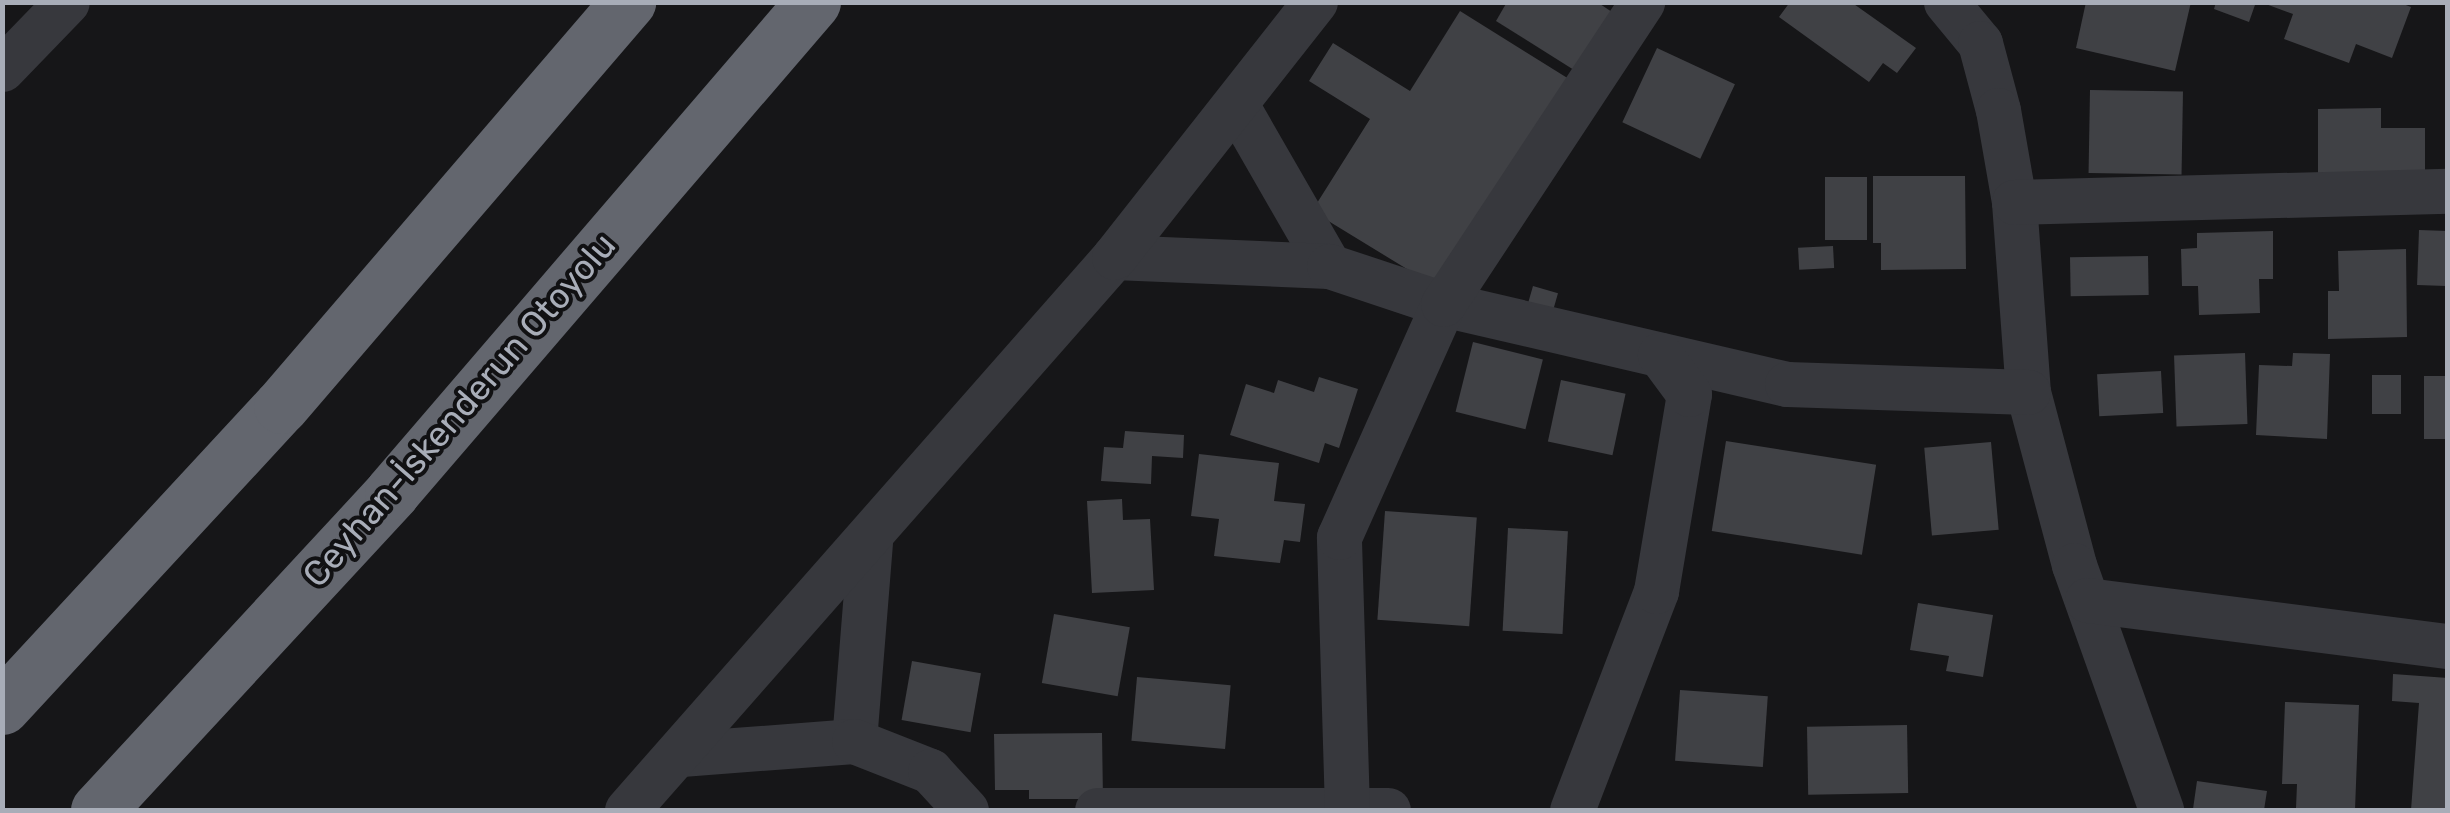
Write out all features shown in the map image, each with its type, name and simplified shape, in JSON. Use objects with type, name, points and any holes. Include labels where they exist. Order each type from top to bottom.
[{"type":"highway","points":[[2,707],[281,406],[628,2]]},
{"type":"highway","name":"Ceyhan-İskenderun Otoyolu","points":[[98,810],[392,492],[813,2]]},
{"type":"street","points":[[2,68],[68,2]]},
{"type":"street","points":[[627,810],[870,541],[1114,257],[1238,108],[1316,2]]},
{"type":"street","points":[[1097,810],[1361,809],[1339,537],[1443,304],[1642,2]]},
{"type":"street","points":[[1946,2],[1980,43],[2014,202],[2028,392],[2087,600],[2161,810]]},
{"type":"street","points":[[1238,108],[1329,266]]},
{"type":"street","points":[[2014,202],[2448,191]]},
{"type":"street","points":[[1114,257],[1329,266],[1443,304],[1786,384],[2028,392]]},
{"type":"street","points":[[1572,810],[1656,591],[1689,394],[1660,355]]},
{"type":"street","points":[[854,742],[870,541]]},
{"type":"street","points":[[2087,600],[2448,646]]},
{"type":"street","points":[[680,754],[854,742],[930,771],[966,810]]},
{"type":"building","points":[[1507,2],[1597,2],[1612,12],[1574,70],[1496,21]]},
{"type":"building","points":[[1790,2],[1851,2],[1916,48],[1897,73],[1883,63],[1869,82],[1779,17]]},
{"type":"building","points":[[2086,2],[2191,2],[2175,71],[2076,48]]},
{"type":"building","points":[[2216,2],[2256,2],[2249,22],[2214,9]]},
{"type":"building","points":[[2398,2],[2411,7],[2392,58],[2356,44],[2349,63],[2284,39],[2293,14],[2263,3]]},
{"type":"building","points":[[1460,11],[1569,79],[1438,288],[1312,211],[1370,119],[1309,81],[1333,43],[1410,91]]},
{"type":"building","points":[[1657,48],[1735,84],[1700,159],[1622,122]]},
{"type":"building","points":[[2090,90],[2183,92],[2182,175],[2089,173]]},
{"type":"building","points":[[2381,108],[2381,128],[2425,128],[2425,178],[2318,179],[2318,109]]},
{"type":"building","points":[[1873,176],[1965,176],[1966,269],[1881,270],[1881,243],[1873,243]]},
{"type":"building","points":[[1825,177],[1867,177],[1867,240],[1825,240]]},
{"type":"building","points":[[2419,230],[2448,231],[2446,286],[2417,285]]},
{"type":"building","points":[[2273,231],[2273,279],[2259,279],[2260,313],[2199,315],[2198,286],[2182,286],[2181,249],[2197,248],[2197,233]]},
{"type":"building","points":[[1833,246],[1834,268],[1799,270],[1798,248]]},
{"type":"building","points":[[2406,249],[2407,337],[2328,339],[2328,291],[2339,291],[2338,251]]},
{"type":"building","points":[[2148,256],[2149,295],[2071,296],[2070,257]]},
{"type":"building","points":[[1533,286],[1558,293],[1552,315],[1527,308]]},
{"type":"building","points":[[1473,342],[1543,359],[1525,429],[1456,412]]},
{"type":"building","points":[[2245,353],[2247,424],[2177,426],[2174,355]]},
{"type":"building","points":[[2293,353],[2330,354],[2327,439],[2256,435],[2259,365],[2292,366]]},
{"type":"building","points":[[2161,371],[2163,413],[2099,416],[2097,374]]},
{"type":"building","points":[[2372,375],[2401,375],[2401,414],[2372,414]]},
{"type":"building","points":[[2424,376],[2448,376],[2448,439],[2424,439]]},
{"type":"building","points":[[1319,377],[1358,389],[1339,448],[1325,443],[1319,463],[1230,435],[1246,384],[1274,393],[1278,380],[1314,392]]},
{"type":"building","points":[[1561,380],[1626,394],[1612,455],[1548,442]]},
{"type":"building","points":[[1125,431],[1184,435],[1183,458],[1152,456],[1151,484],[1101,481],[1104,447],[1123,448]]},
{"type":"building","points":[[1726,441],[1876,465],[1862,555],[1712,531]]},
{"type":"building","points":[[1991,442],[1999,530],[1932,536],[1924,448]]},
{"type":"building","points":[[1199,454],[1279,463],[1274,501],[1305,504],[1300,542],[1284,540],[1280,563],[1214,556],[1219,519],[1191,516]]},
{"type":"building","points":[[1122,499],[1123,520],[1150,519],[1154,590],[1092,593],[1087,501]]},
{"type":"building","points":[[1385,511],[1477,517],[1469,626],[1377,620]]},
{"type":"building","points":[[1508,528],[1568,531],[1563,634],[1503,631]]},
{"type":"building","points":[[1918,603],[1993,615],[1983,677],[1946,671],[1949,656],[1910,650]]},
{"type":"building","points":[[1054,614],[1130,627],[1118,696],[1042,683]]},
{"type":"building","points":[[912,661],[981,673],[971,732],[902,720]]},
{"type":"building","points":[[2393,674],[2448,678],[2448,810],[2411,810],[2419,703],[2392,701]]},
{"type":"building","points":[[1137,677],[1231,685],[1225,749],[1131,741]]},
{"type":"building","points":[[1680,690],[1768,696],[1763,767],[1675,761]]},
{"type":"building","points":[[2285,702],[2359,705],[2355,810],[2296,808],[2297,784],[2282,784]]},
{"type":"building","points":[[1907,725],[1908,793],[1808,795],[1807,727]]},
{"type":"building","points":[[1102,733],[1103,799],[1029,799],[1029,790],[995,790],[994,734]]},
{"type":"building","points":[[2197,781],[2267,791],[2264,810],[2193,809]]}]
